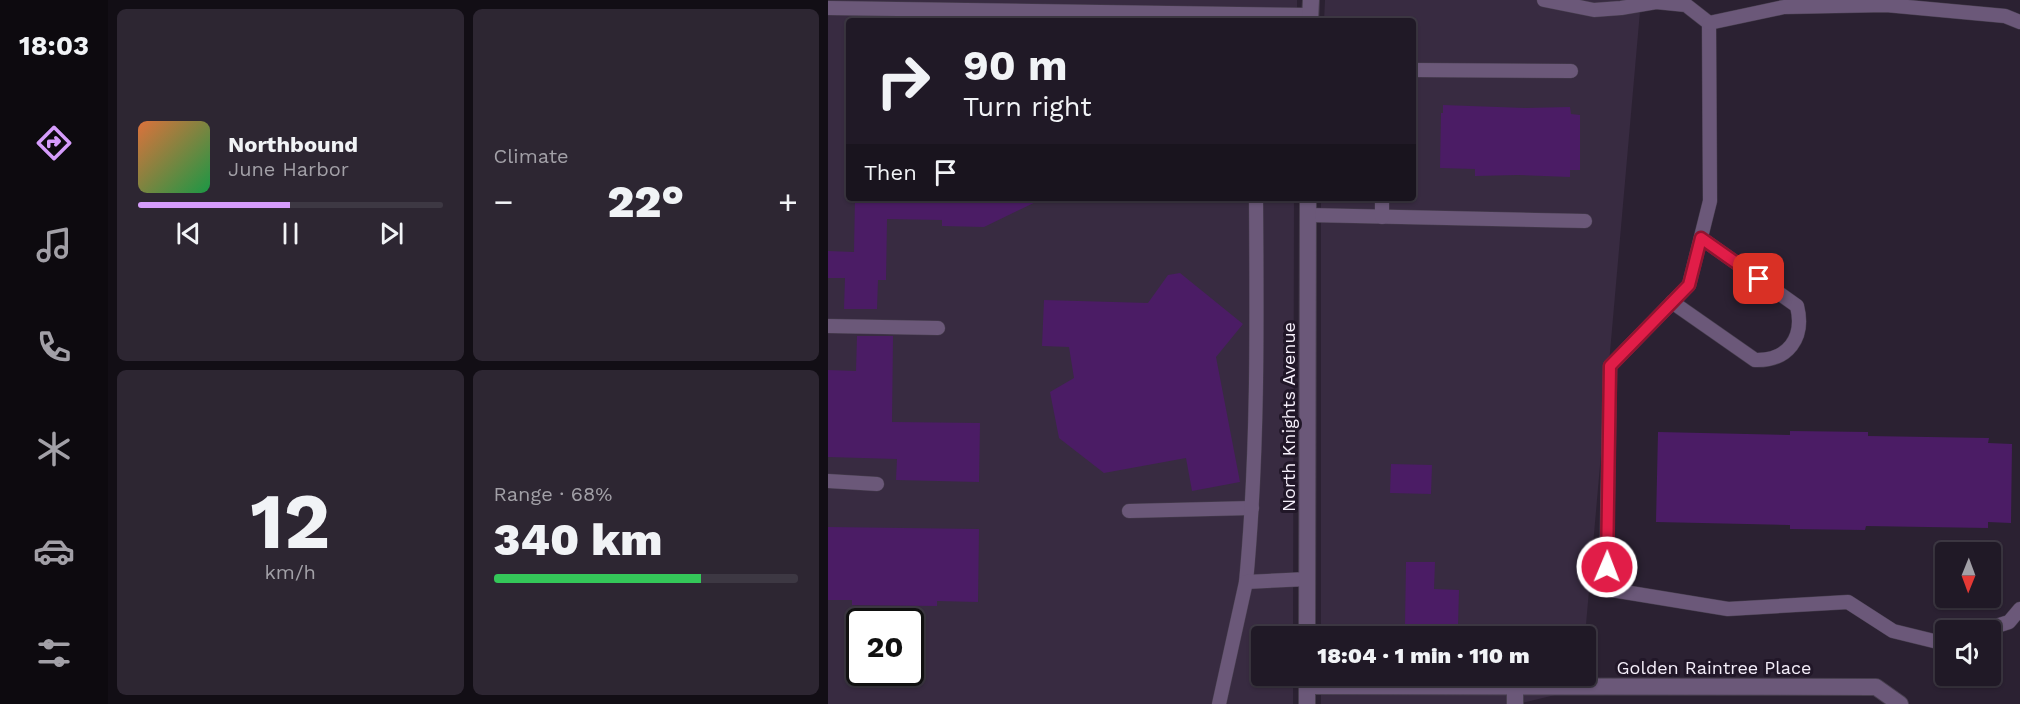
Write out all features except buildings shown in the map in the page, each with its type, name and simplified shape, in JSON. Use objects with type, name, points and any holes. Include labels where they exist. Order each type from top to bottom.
[{"type":"street","name":"North Knights Avenue","points":[[1307,626],[1308,206]]},
{"type":"street","points":[[1307,686],[1307,704]]},
{"type":"street","points":[[1515,686],[1515,704]]},
{"type":"street","name":"Golden Raintree Place","points":[[1515,686],[1876,687],[1900,704]]},
{"type":"lane","points":[[1544,0],[1594,10],[1621,8],[1655,1],[1686,5],[1709,23]]},
{"type":"lane","points":[[1709,23],[1784,7],[1886,5],[2004,16],[2020,22]]},
{"type":"lane","points":[[828,8],[854,15],[1051,6],[1236,7],[1310,12]]},
{"type":"lane","points":[[1709,23],[1710,201],[1689,285],[1610,366],[1606,589],[1728,609],[1848,602],[1893,631],[1935,641]]},
{"type":"lane","points":[[1416,70],[1571,71]]},
{"type":"lane","points":[[1219,704],[1246,582],[1252,508],[1257,308],[1256,201]]},
{"type":"lane","points":[[1382,201],[1382,217]]},
{"type":"lane","points":[[1308,206],[1382,217],[1585,220]]},
{"type":"lane","points":[[1672,302],[1755,360],[1769,360],[1785,353],[1796,340],[1800,316],[1797,306],[1701,238]]},
{"type":"lane","points":[[828,326],[938,328]]},
{"type":"lane","points":[[828,481],[878,484]]},
{"type":"lane","points":[[1129,511],[1252,508]]},
{"type":"lane","points":[[1246,582],[1308,579]]},
{"type":"lane","points":[[2001,625],[2009,622],[2020,609]]},
{"type":"shaded area","points":[[828,0],[1297,0],[1297,18],[846,18],[846,201],[1294,201],[1293,626],[1251,626],[1251,686],[1293,686],[1293,704],[828,704]]},
{"type":"shaded area","points":[[1325,0],[1641,0],[1586,626],[1321,626],[1321,201],[1416,201],[1416,18],[1324,18]]},
{"type":"shaded area","points":[[1321,686],[1580,686],[1580,689],[1518,704],[1321,704]]},
{"type":"route","points":[[1607,567],[1610,366],[1689,285],[1701,238],[1759,279]]}]
